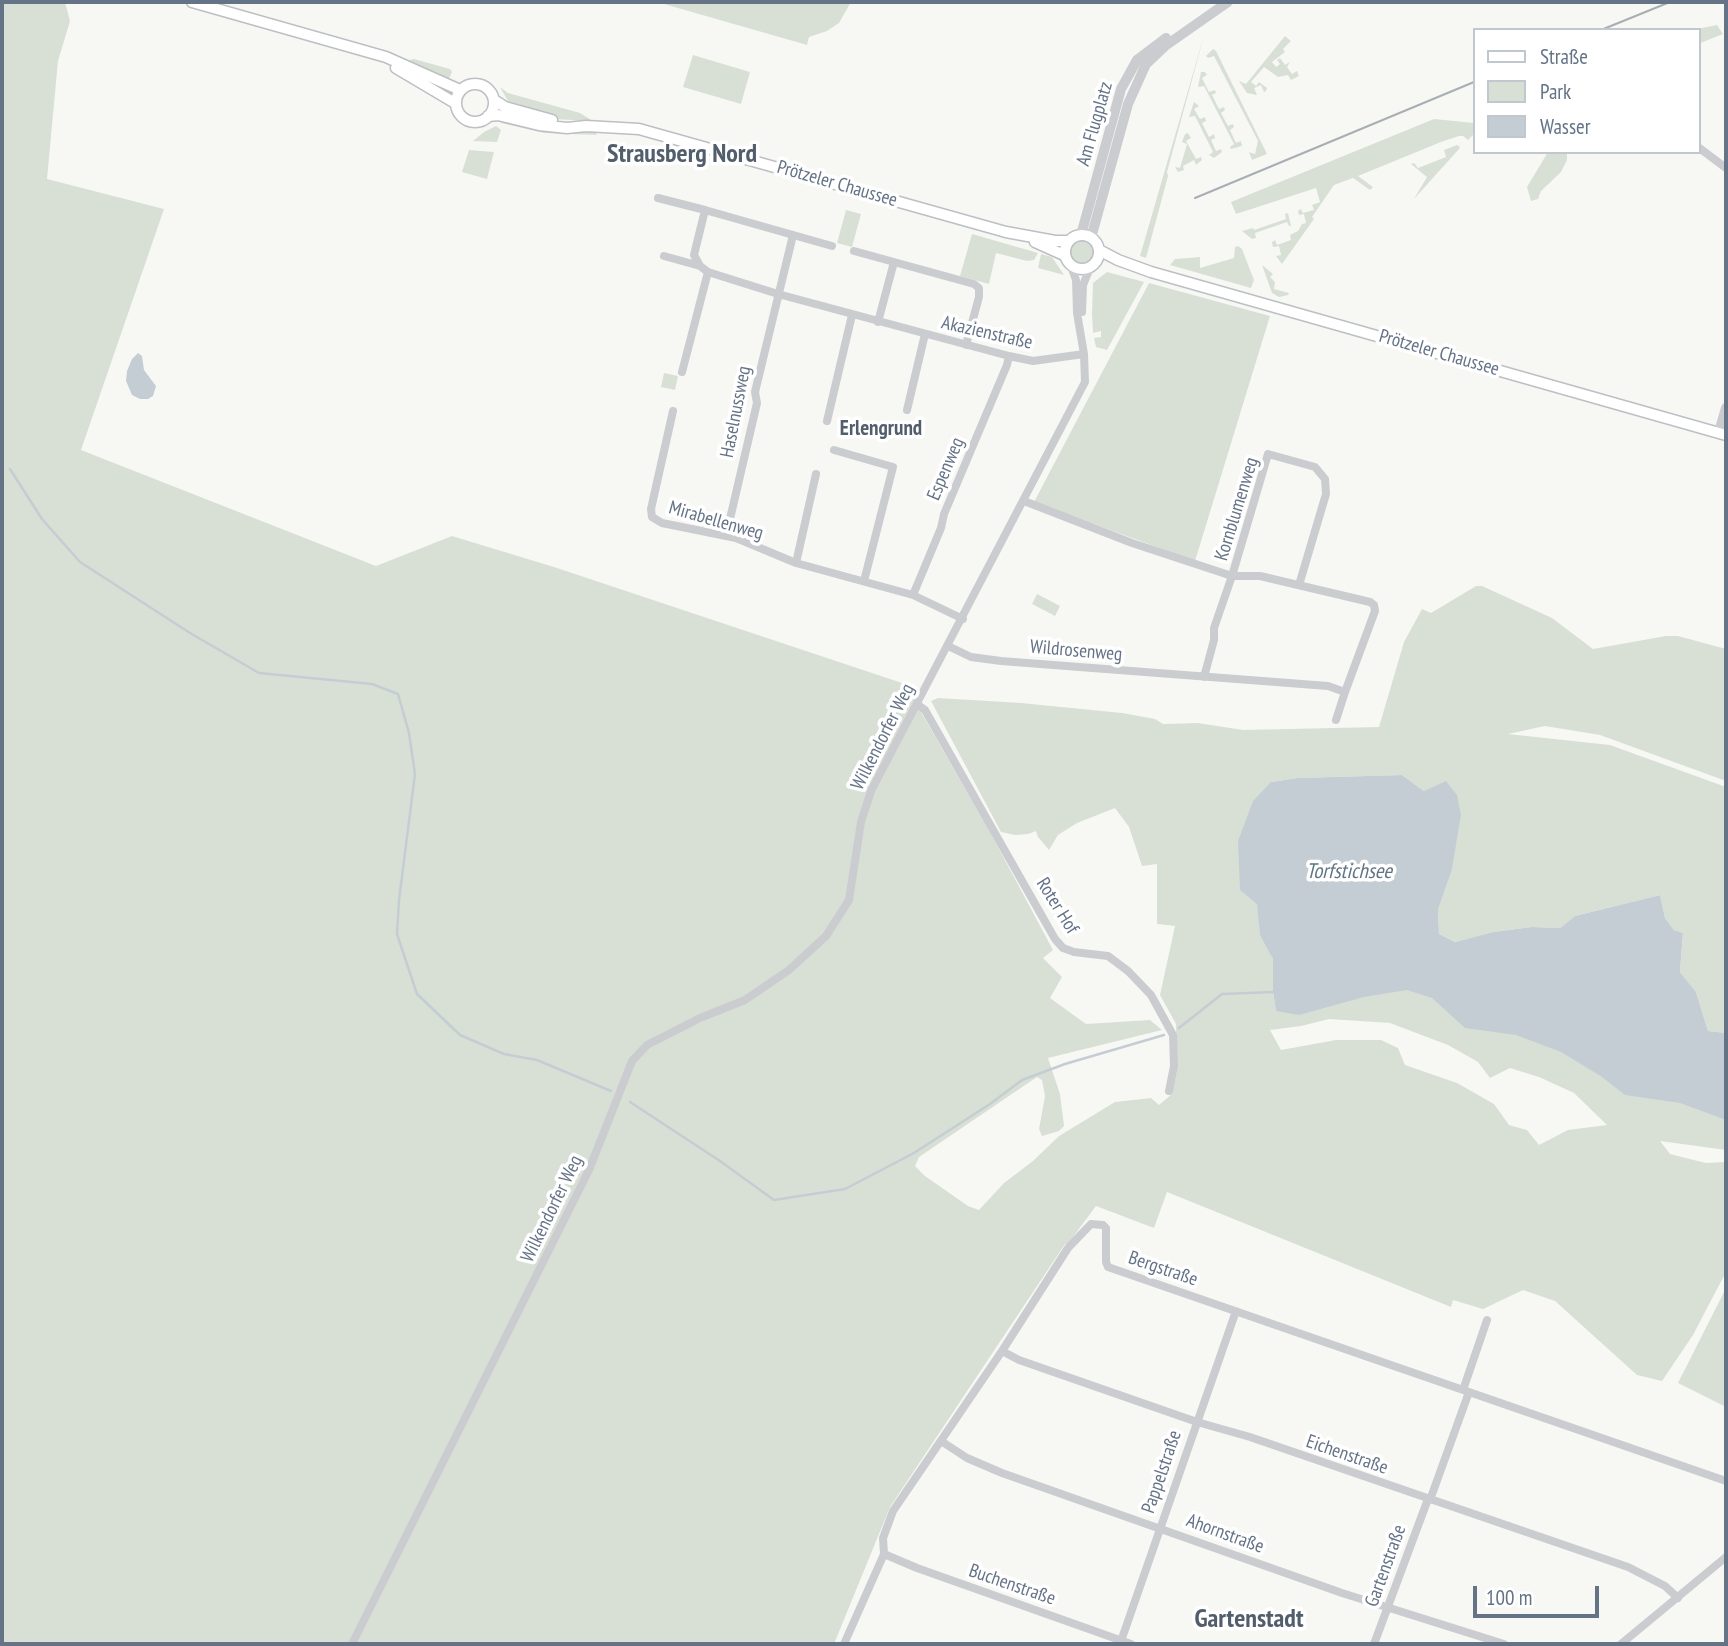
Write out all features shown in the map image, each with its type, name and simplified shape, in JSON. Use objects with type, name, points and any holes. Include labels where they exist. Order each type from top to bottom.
[{"type":"main road","name":"Prötzeler Chaussee","points":[[192,2],[386,57],[460,90],[472,83],[481,84],[502,106],[533,116],[586,126]]},
{"type":"main road","name":"Prötzeler Chaussee","points":[[377,55],[455,103],[460,115],[467,120],[475,122],[488,116],[502,116],[555,127],[639,129],[1006,232],[1055,241],[1086,237]]},
{"type":"main road","points":[[455,103],[460,90]]},
{"type":"main road","points":[[488,116],[494,100]]},
{"type":"main road","name":"Prötzeler Chaussee","points":[[1006,232],[1064,256]]},
{"type":"main road","points":[[1086,237],[1098,250],[1098,257],[1092,266]]},
{"type":"main road","points":[[1068,241],[1064,256],[1071,266]]},
{"type":"main road","name":"Prötzeler Chaussee","points":[[1098,250],[1151,272],[1722,433]]},
{"type":"main road","name":"Prötzeler Chaussee","points":[[1071,266],[1080,270],[1092,266],[1116,266],[1151,272]]},
{"type":"street","name":"Am Flugplatz","points":[[1086,237],[1138,77],[1148,61],[1165,46],[1228,2]]},
{"type":"street","points":[[1700,148],[1726,168]]},
{"type":"street","points":[[658,198],[832,246]]},
{"type":"street","points":[[682,372],[704,269],[694,255],[705,211]]},
{"type":"street","name":"Haselnussweg","points":[[726,536],[757,403],[755,392],[793,235]]},
{"type":"street","points":[[854,251],[974,284],[979,288],[966,345]]},
{"type":"street","name":"Akazienstraße","points":[[664,256],[778,294],[1009,356],[1034,361],[1084,354]]},
{"type":"street","points":[[877,322],[894,262]]},
{"type":"street","name":"Wilkendorfer Weg","points":[[352,1644],[589,1170],[632,1061],[647,1045],[700,1018],[745,1000],[789,970],[825,936],[849,900],[861,822],[871,791],[1081,391],[1086,374],[1077,313],[1076,280],[1071,266]]},
{"type":"street","name":"Wilkendorfer Weg","points":[[1081,332],[1083,285],[1092,266]]},
{"type":"street","points":[[827,421],[852,315]]},
{"type":"street","name":"Akazienstraße","points":[[907,410],[925,334]]},
{"type":"street","name":"Espenweg","points":[[913,595],[1009,356]]},
{"type":"street","points":[[1722,433],[1726,408]]},
{"type":"street","name":"Mirabellenweg","points":[[673,411],[651,509],[652,517],[662,523],[726,536],[796,563],[913,595],[962,618]]},
{"type":"street","points":[[834,450],[893,467],[864,581]]},
{"type":"street","name":"Kornblumenweg","points":[[1232,576],[1268,454],[1315,467],[1325,479],[1326,495],[1299,585]]},
{"type":"street","points":[[796,563],[816,474]]},
{"type":"street","points":[[1024,501],[1232,576],[1260,576],[1370,602],[1375,611],[1336,720]]},
{"type":"street","points":[[1204,677],[1214,640],[1214,628],[1232,576]]},
{"type":"street","name":"Wildrosenweg","points":[[948,646],[971,657],[1328,686],[1345,692]]},
{"type":"street","name":"Roter Hof","points":[[918,705],[925,710],[1055,939],[1063,948],[1074,952],[1108,956],[1128,971],[1151,995],[1173,1035],[1174,1066],[1169,1091]]},
{"type":"street","name":"Bergstraße","points":[[844,1644],[884,1554],[883,1538],[892,1511],[1002,1351],[1068,1248],[1091,1224],[1103,1225],[1106,1228],[1108,1267],[1726,1481]]},
{"type":"street","name":"Pappelstraße","points":[[1121,1643],[1236,1311]]},
{"type":"street","name":"Gartenstraße","points":[[1374,1644],[1429,1500],[1487,1320]]},
{"type":"street","name":"Eichenstraße","points":[[1002,1351],[1019,1360],[1197,1422],[1250,1437],[1628,1567],[1656,1581],[1678,1598]]},
{"type":"street","name":"Ahornstraße","points":[[941,1441],[967,1458],[1002,1473],[1342,1593],[1504,1644]]},
{"type":"street","name":"Buchenstraße","points":[[884,1554],[1121,1643],[1131,1644]]},
{"type":"street","points":[[1620,1644],[1726,1557]]},
{"type":"green space","points":[[2,2],[65,2],[70,21],[58,61],[47,179],[164,209],[81,450],[376,566],[452,536],[554,567],[905,684],[991,834],[1053,950],[1043,958],[1062,977],[1050,998],[1086,1024],[1150,1020],[1162,1030],[1048,1058],[1060,1094],[1064,1126],[1059,1131],[1042,1136],[1039,1129],[1045,1096],[1042,1080],[1037,1077],[919,1157],[915,1166],[925,1176],[968,1206],[979,1210],[1004,1183],[1033,1161],[1059,1136],[1115,1102],[1151,1098],[1159,1105],[1172,1094],[1177,1071],[1176,1024],[1160,995],[1175,926],[1157,924],[1157,864],[1142,866],[1129,827],[1115,808],[1077,823],[1058,835],[1049,850],[1036,831],[1015,835],[1001,832],[931,701],[938,698],[1021,703],[1122,713],[1155,719],[1163,724],[1198,723],[1243,730],[1379,727],[1404,642],[1422,609],[1431,613],[1476,586],[1482,586],[1552,618],[1593,649],[1678,636],[1726,649],[1726,781],[1600,735],[1545,726],[1508,734],[1610,745],[1726,787],[1726,1033],[1708,1031],[1696,992],[1680,972],[1683,933],[1674,930],[1665,918],[1660,895],[1575,916],[1560,928],[1532,927],[1493,932],[1455,942],[1439,934],[1438,910],[1448,880],[1424,791],[1402,775],[1298,778],[1271,782],[1257,904],[1273,959],[1276,1011],[1360,970],[1726,1110],[1726,1150],[1660,1141],[1670,1154],[1706,1163],[1726,1162],[1726,1272],[1693,1335],[1662,1381],[1637,1375],[1555,1301],[1523,1290],[1483,1309],[1453,1300],[1451,1307],[1167,1192],[1154,1228],[1096,1206],[1067,1245],[1065,1244],[890,1507],[834,1644],[2,1644]],"holes":[[[1329,1019],[1390,1023],[1448,1045],[1478,1062],[1490,1078],[1510,1068],[1539,1077],[1574,1093],[1607,1125],[1568,1130],[1539,1145],[1527,1130],[1509,1125],[1494,1104],[1457,1083],[1405,1065],[1398,1048],[1381,1040],[1336,1040],[1281,1050],[1270,1030]]]},
{"type":"green space","points":[[657,2],[851,2],[839,23],[827,31],[809,37],[807,45]]},
{"type":"green space","points":[[1717,25],[1723,34],[1700,43],[1700,28]]},
{"type":"green space","points":[[1205,32],[1167,172],[1146,258],[1140,256]]},
{"type":"green space","points":[[1285,36],[1291,41],[1283,49],[1285,52],[1272,62],[1276,67],[1280,64],[1277,60],[1280,58],[1285,65],[1290,62],[1287,67],[1292,74],[1297,71],[1299,76],[1291,80],[1288,75],[1278,77],[1264,67],[1251,82],[1256,86],[1259,82],[1267,88],[1266,91],[1264,92],[1261,85],[1254,88],[1257,95],[1247,93],[1239,81],[1246,84]]},
{"type":"green space","points":[[1213,49],[1267,154],[1252,160],[1249,152],[1255,154],[1258,141],[1214,56],[1206,56]]},
{"type":"green space","points":[[693,55],[750,72],[741,104],[683,87]]},
{"type":"green space","points":[[414,59],[450,69],[452,72],[447,83],[403,61]]},
{"type":"green space","points":[[1201,72],[1207,75],[1202,78],[1209,92],[1215,90],[1216,93],[1212,95],[1219,109],[1224,107],[1225,110],[1221,113],[1228,126],[1233,124],[1234,127],[1230,130],[1236,143],[1241,141],[1242,146],[1231,149],[1234,144],[1204,86],[1198,87]]},
{"type":"green space","points":[[500,87],[508,93],[580,113],[593,121],[553,119],[539,111],[508,101]]},
{"type":"green space","points":[[1194,102],[1199,106],[1194,109],[1200,119],[1205,117],[1206,121],[1202,123],[1209,137],[1214,134],[1215,138],[1211,140],[1216,151],[1221,149],[1222,152],[1214,158],[1209,155],[1213,152],[1195,116],[1189,117]]},
{"type":"green space","points":[[503,119],[595,131],[597,135],[544,133],[501,123]]},
{"type":"green space","points":[[1434,119],[1472,123],[1472,136],[1468,140],[1459,136],[1358,176],[1373,187],[1370,190],[1353,178],[1334,185],[1282,264],[1276,256],[1281,255],[1279,246],[1273,247],[1272,242],[1275,240],[1277,245],[1291,240],[1290,235],[1306,223],[1304,214],[1299,215],[1298,211],[1301,209],[1303,213],[1314,210],[1312,205],[1320,202],[1316,188],[1236,214],[1231,202]]},
{"type":"green space","points":[[496,126],[501,130],[497,142],[473,141],[484,132]]},
{"type":"green space","points":[[1188,133],[1191,138],[1186,141],[1196,159],[1201,157],[1202,160],[1196,165],[1194,160],[1178,172],[1175,167],[1180,168],[1187,144],[1182,142]]},
{"type":"green space","points":[[1457,145],[1459,149],[1414,199],[1427,177],[1411,164],[1414,163],[1418,168],[1446,157],[1444,150]]},
{"type":"green space","points":[[469,150],[494,152],[487,179],[462,172]]},
{"type":"green space","points":[[1547,154],[1567,154],[1561,172],[1541,191],[1538,199],[1531,201],[1527,187]]},
{"type":"green space","points":[[846,210],[861,214],[852,247],[837,243]]},
{"type":"green space","points":[[1288,213],[1291,226],[1287,222],[1255,233],[1256,238],[1252,239],[1242,231],[1254,230],[1286,219],[1285,214]]},
{"type":"green space","points":[[972,234],[1038,253],[1034,260],[1027,261],[996,253],[989,284],[960,276]]},
{"type":"green space","points":[[1082,241],[1090,245],[1094,253],[1090,261],[1082,265],[1074,261],[1070,253],[1074,245]]},
{"type":"green space","points":[[1235,247],[1242,249],[1254,280],[1251,288],[1170,265],[1175,259],[1200,257],[1200,268],[1234,258]]},
{"type":"green space","points":[[1041,254],[1052,257],[1064,275],[1038,268]]},
{"type":"green space","points":[[1262,265],[1273,274],[1270,277],[1275,282],[1274,289],[1289,293],[1288,295],[1279,297],[1272,293]]},
{"type":"green space","points":[[1107,272],[1144,282],[1107,350],[1096,347],[1094,338],[1101,337],[1101,331],[1093,333],[1092,314],[1093,283]]},
{"type":"green space","points":[[1149,283],[1270,316],[1195,561],[1034,502]]},
{"type":"green space","points":[[664,373],[678,376],[675,390],[661,387]]},
{"type":"green space","points":[[1037,594],[1060,606],[1055,616],[1032,604]]},
{"type":"green space","points":[[1726,1288],[1726,1407],[1678,1383]]},
{"type":"water","points":[[138,353],[142,356],[144,370],[156,386],[153,396],[148,399],[132,395],[126,381],[132,359]]},
{"type":"water","name":"Torfstichsee","points":[[1402,775],[1424,791],[1446,781],[1457,795],[1461,815],[1452,869],[1438,910],[1439,934],[1455,942],[1493,932],[1532,927],[1560,928],[1575,916],[1660,895],[1665,918],[1674,930],[1683,933],[1680,972],[1696,992],[1708,1031],[1726,1033],[1726,1120],[1680,1103],[1625,1095],[1602,1077],[1561,1052],[1516,1035],[1465,1028],[1432,998],[1407,990],[1364,997],[1299,1015],[1276,1011],[1273,959],[1260,935],[1257,904],[1240,890],[1238,841],[1253,801],[1271,782],[1298,778]]},
{"type":"waterway","points":[[10,469],[42,519],[80,562],[190,633],[259,673],[372,684],[398,694],[409,733],[415,774],[397,934],[417,994],[460,1035],[504,1054],[537,1060],[611,1091]]},
{"type":"waterway","points":[[1179,1028],[1222,994],[1273,992]]},
{"type":"waterway","points":[[630,1102],[774,1200],[845,1189],[914,1153],[1022,1080],[1065,1064],[1164,1035]]},
{"type":"tram line","points":[[1606,28],[1670,2]]},
{"type":"tram line","points":[[1195,198],[1472,83]]},
{"type":"district","name":"Strausberg Nord","points":[[682,155]]},
{"type":"district","name":"Erlengrund","points":[[881,429]]},
{"type":"district","name":"Gartenstadt","points":[[1249,1620]]}]
